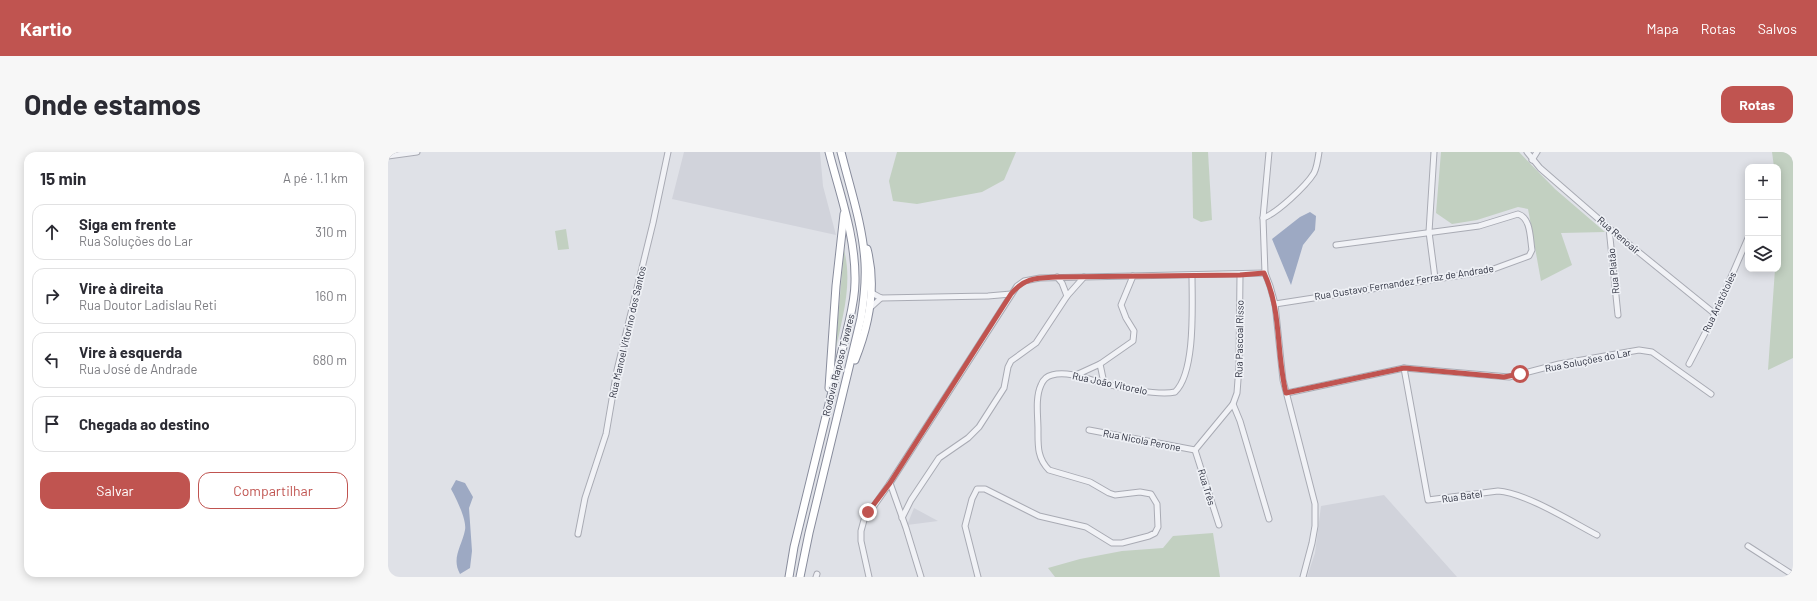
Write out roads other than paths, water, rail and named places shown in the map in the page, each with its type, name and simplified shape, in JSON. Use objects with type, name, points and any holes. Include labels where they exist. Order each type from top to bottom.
[{"type":"highway","name":"Rodovia Raposo Tavares","points":[[789,577],[794,547],[849,322],[856,284],[853,248],[845,210],[829,152]]},
{"type":"highway","name":"Rodovia Raposo Tavares","points":[[800,577],[809,533],[861,318],[864,298],[865,262],[859,222],[841,152]]},
{"type":"highway","points":[[827,410],[832,358],[836,286],[845,210]]},
{"type":"highway","points":[[845,386],[856,357],[869,310],[872,293],[872,270],[859,222]]},
{"type":"street","points":[[388,156],[417,152]]},
{"type":"street","name":"Rua Manoel Vitorino dos Santos","points":[[578,534],[585,498],[606,434],[616,370],[654,223],[668,152]]},
{"type":"street","points":[[1269,152],[1263,218],[1264,273],[1270,286],[1275,304],[1281,368],[1286,393],[1315,504],[1315,526],[1303,577]]},
{"type":"street","points":[[1263,218],[1275,212],[1314,173],[1319,152]]},
{"type":"street","points":[[1434,152],[1429,232],[1435,278]]},
{"type":"street","name":"Rua Renoair","points":[[1527,152],[1532,160],[1609,228],[1715,314]]},
{"type":"street","points":[[1532,160],[1537,152]]},
{"type":"street","name":"Rua Gustavo Fernandez Ferraz de Andrade","points":[[1275,304],[1488,270],[1529,256],[1532,250],[1528,222],[1523,216],[1518,214],[1484,225],[1429,232]]},
{"type":"street","name":"Rua Platão","points":[[1609,228],[1618,315]]},
{"type":"street","points":[[1336,245],[1429,232]]},
{"type":"street","name":"Rua Aristótoles","points":[[1689,364],[1715,314],[1745,245]]},
{"type":"street","points":[[869,577],[862,554],[861,531],[868,512],[890,483],[1017,286],[1024,281],[1057,277],[1240,275],[1264,273]]},
{"type":"street","name":"Rua João Vitorelo","points":[[978,577],[965,526],[975,492],[981,489],[1039,516],[1086,527],[1112,543],[1122,543],[1155,533],[1160,522],[1158,504],[1151,494],[1140,492],[1122,495],[1109,493],[1090,482],[1049,470],[1040,458],[1038,450],[1038,398],[1040,385],[1047,376],[1051,375],[1076,375],[1104,383],[1164,394],[1175,392],[1182,381],[1192,338],[1192,275]]},
{"type":"street","name":"Rua Pascoal Risso","points":[[1195,450],[1233,404],[1237,393],[1240,366],[1240,275]]},
{"type":"street","points":[[1076,375],[1100,364],[1133,341],[1134,330],[1126,318],[1121,305],[1133,276]]},
{"type":"street","points":[[1057,277],[1062,283],[1067,296]]},
{"type":"street","points":[[902,518],[911,500],[939,458],[968,438],[979,427],[1004,388],[1008,367],[1011,362],[1036,343],[1067,296],[1084,277]]},
{"type":"street","points":[[872,293],[881,298],[988,296],[1011,294]]},
{"type":"street","points":[[869,310],[881,298]]},
{"type":"street","name":"Rua Soluções do Lar","points":[[1286,393],[1404,368],[1509,377],[1559,364],[1639,350],[1652,352],[1711,394]]},
{"type":"street","points":[[1100,364],[1104,383]]},
{"type":"street","name":"Rua Batel","points":[[1404,368],[1428,500],[1506,491],[1543,507],[1597,535]]},
{"type":"street","points":[[1233,404],[1240,421],[1269,519]]},
{"type":"street","name":"Rua Nicola Perone","points":[[1089,430],[1195,450]]},
{"type":"street","name":"Rua Três","points":[[1195,450],[1219,525]]},
{"type":"street","points":[[890,483],[921,577]]},
{"type":"street","points":[[1748,546],[1793,575]]},
{"type":"water","points":[[1310,212],[1316,216],[1315,230],[1303,245],[1291,285],[1272,239],[1300,217]]},
{"type":"water","points":[[456,480],[465,483],[473,497],[469,508],[472,551],[470,568],[460,574],[457,557],[464,536],[465,526],[461,509],[451,489]]}]
